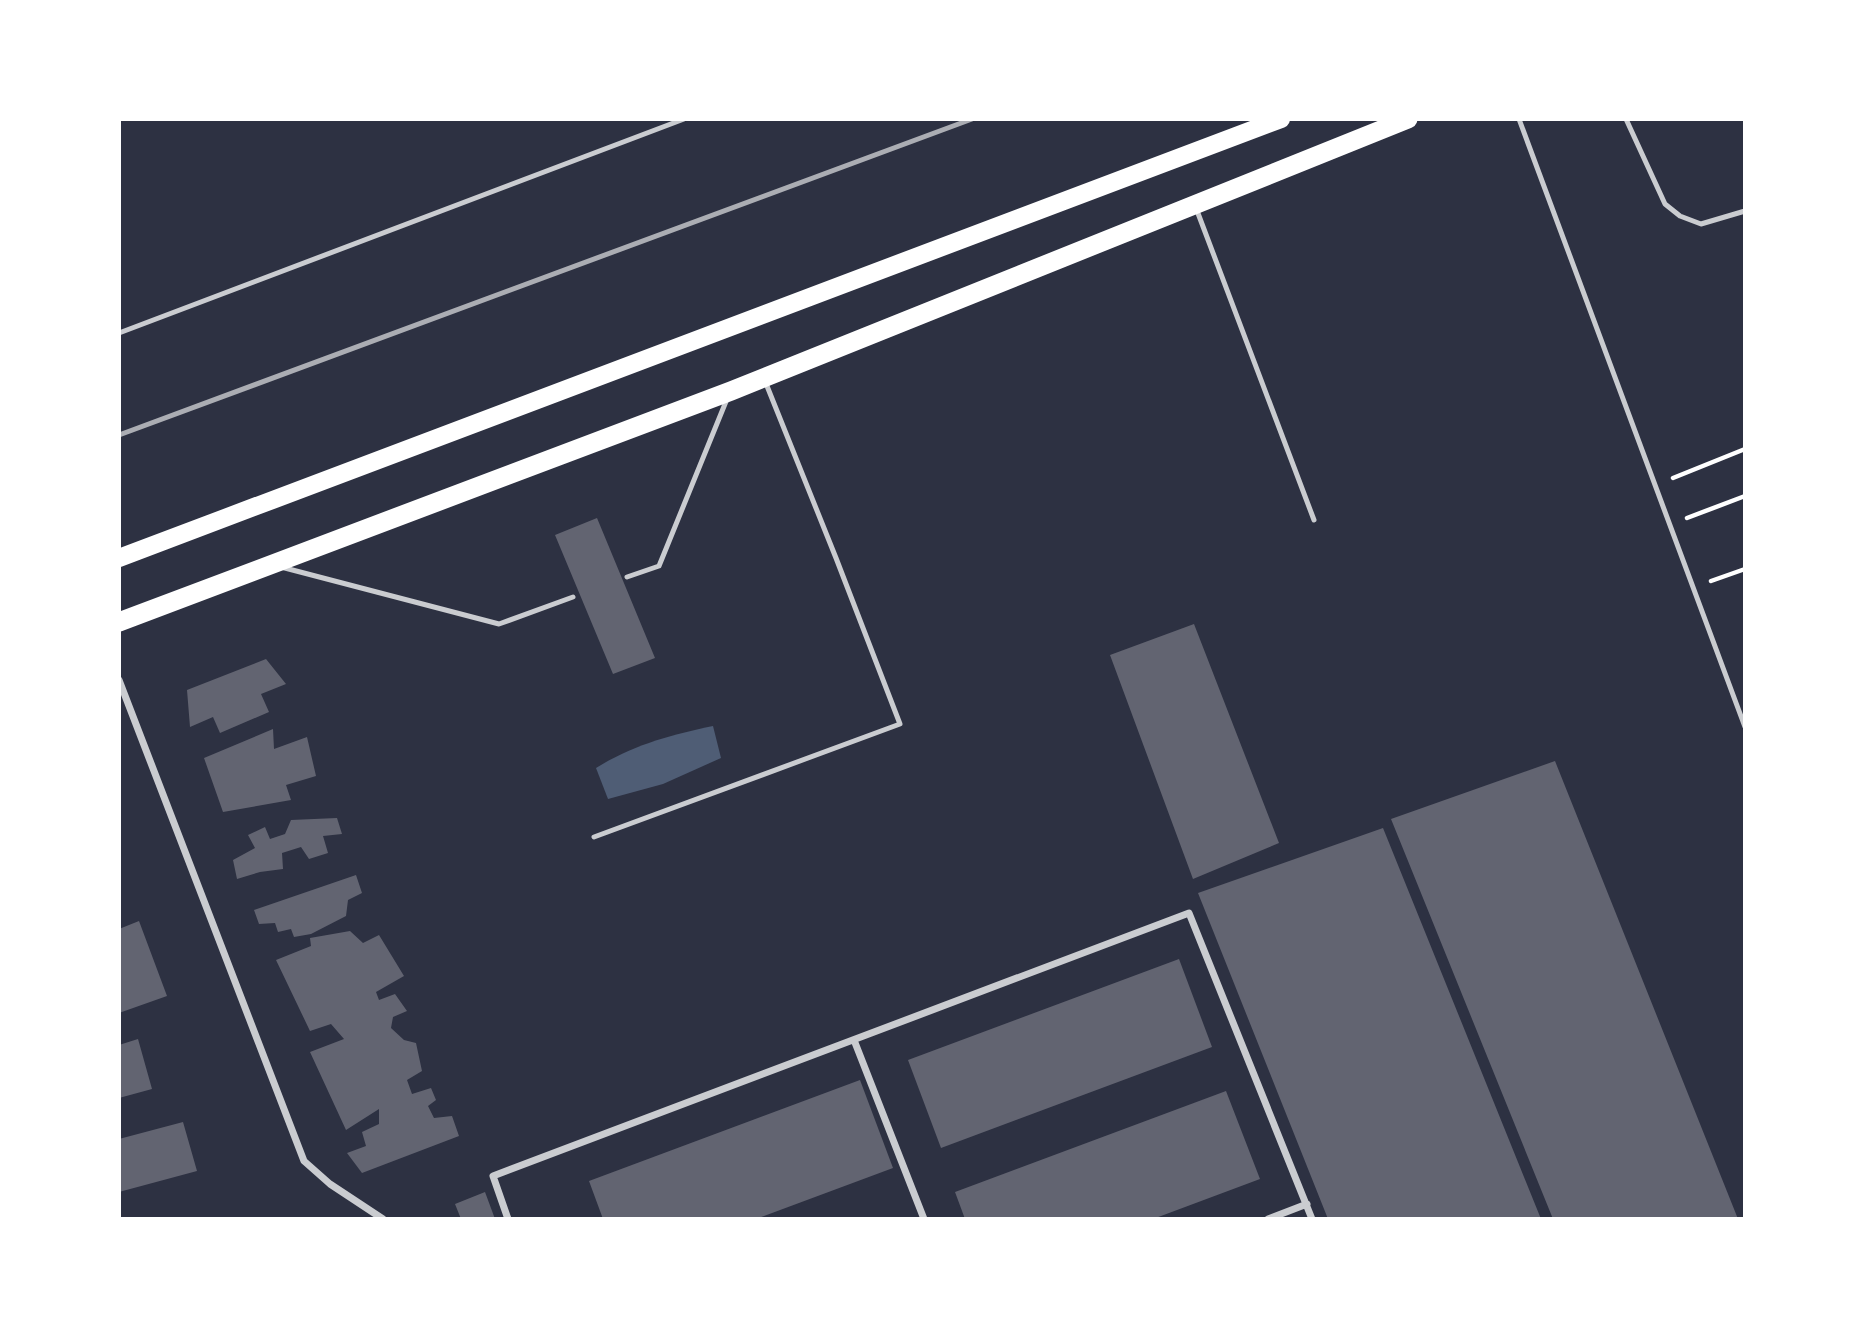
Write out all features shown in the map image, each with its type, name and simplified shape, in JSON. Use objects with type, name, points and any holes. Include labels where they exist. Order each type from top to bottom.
[{"type":"highway","points":[[119,622],[731,391],[1408,119]]},
{"type":"main road","points":[[119,558],[1281,119]]},
{"type":"street","points":[[119,680],[304,1161],[330,1184],[383,1219]]},
{"type":"street","points":[[508,1219],[493,1176],[1189,914],[1312,1219]]},
{"type":"street","points":[[854,1040],[924,1219]]},
{"type":"street","points":[[1268,1219],[1307,1204]]},
{"type":"lane","points":[[119,333],[684,119]]},
{"type":"lane","points":[[1519,119],[1745,727]]},
{"type":"lane","points":[[1626,119],[1665,204],[1680,216],[1701,224],[1745,211]]},
{"type":"lane","points":[[1195,205],[1314,520]]},
{"type":"lane","points":[[594,837],[900,724],[763,378]]},
{"type":"lane","points":[[627,577],[659,566],[731,391]]},
{"type":"lane","points":[[271,565],[499,624],[573,597]]},
{"type":"path","points":[[1672,476],[1745,449]]},
{"type":"path","points":[[1688,518],[1745,496]]},
{"type":"path","points":[[1711,582],[1745,569]]},
{"type":"water","points":[[713,726],[721,758],[663,784],[608,799],[596,768],[652,742]]},
{"type":"building","points":[[597,518],[655,658],[613,674],[555,535]]},
{"type":"building","points":[[1194,624],[1279,843],[1193,879],[1110,655]]},
{"type":"building","points":[[266,659],[286,684],[261,694],[269,712],[220,733],[213,717],[190,727],[187,690]]},
{"type":"building","points":[[273,729],[274,749],[307,737],[316,776],[286,785],[291,800],[223,812],[204,758]]},
{"type":"building","points":[[1555,761],[1738,1219],[1553,1219],[1391,819]]},
{"type":"building","points":[[337,818],[342,834],[323,836],[328,853],[309,859],[301,847],[282,853],[283,869],[237,879],[233,860],[255,848],[248,835],[265,827],[270,839],[285,834],[291,820]]},
{"type":"building","points":[[1383,828],[1541,1219],[1328,1219],[1198,893]]},
{"type":"building","points":[[356,875],[362,893],[348,900],[346,916],[311,934],[294,937],[291,929],[278,932],[275,923],[259,924],[254,910]]},
{"type":"building","points":[[139,921],[167,996],[119,1013],[119,929]]},
{"type":"building","points":[[350,931],[363,943],[379,935],[404,976],[376,992],[379,1000],[395,994],[407,1011],[393,1017],[391,1028],[404,1040],[416,1043],[422,1071],[407,1080],[412,1094],[431,1088],[436,1100],[428,1106],[434,1118],[452,1116],[459,1136],[362,1173],[347,1153],[366,1146],[362,1132],[379,1124],[379,1109],[346,1130],[310,1052],[344,1039],[331,1024],[310,1031],[276,960],[311,946],[310,938]]},
{"type":"building","points":[[1179,959],[1212,1047],[941,1148],[908,1060]]},
{"type":"building","points":[[138,1039],[152,1089],[119,1098],[119,1045]]},
{"type":"building","points":[[860,1080],[893,1168],[756,1219],[603,1219],[589,1181]]},
{"type":"building","points":[[1226,1091],[1260,1179],[1153,1219],[965,1219],[955,1192]]},
{"type":"building","points":[[183,1122],[197,1171],[119,1192],[119,1139]]},
{"type":"building","points":[[485,1192],[495,1219],[461,1219],[455,1204]]},
{"type":"railway","points":[[119,435],[972,119]]}]
